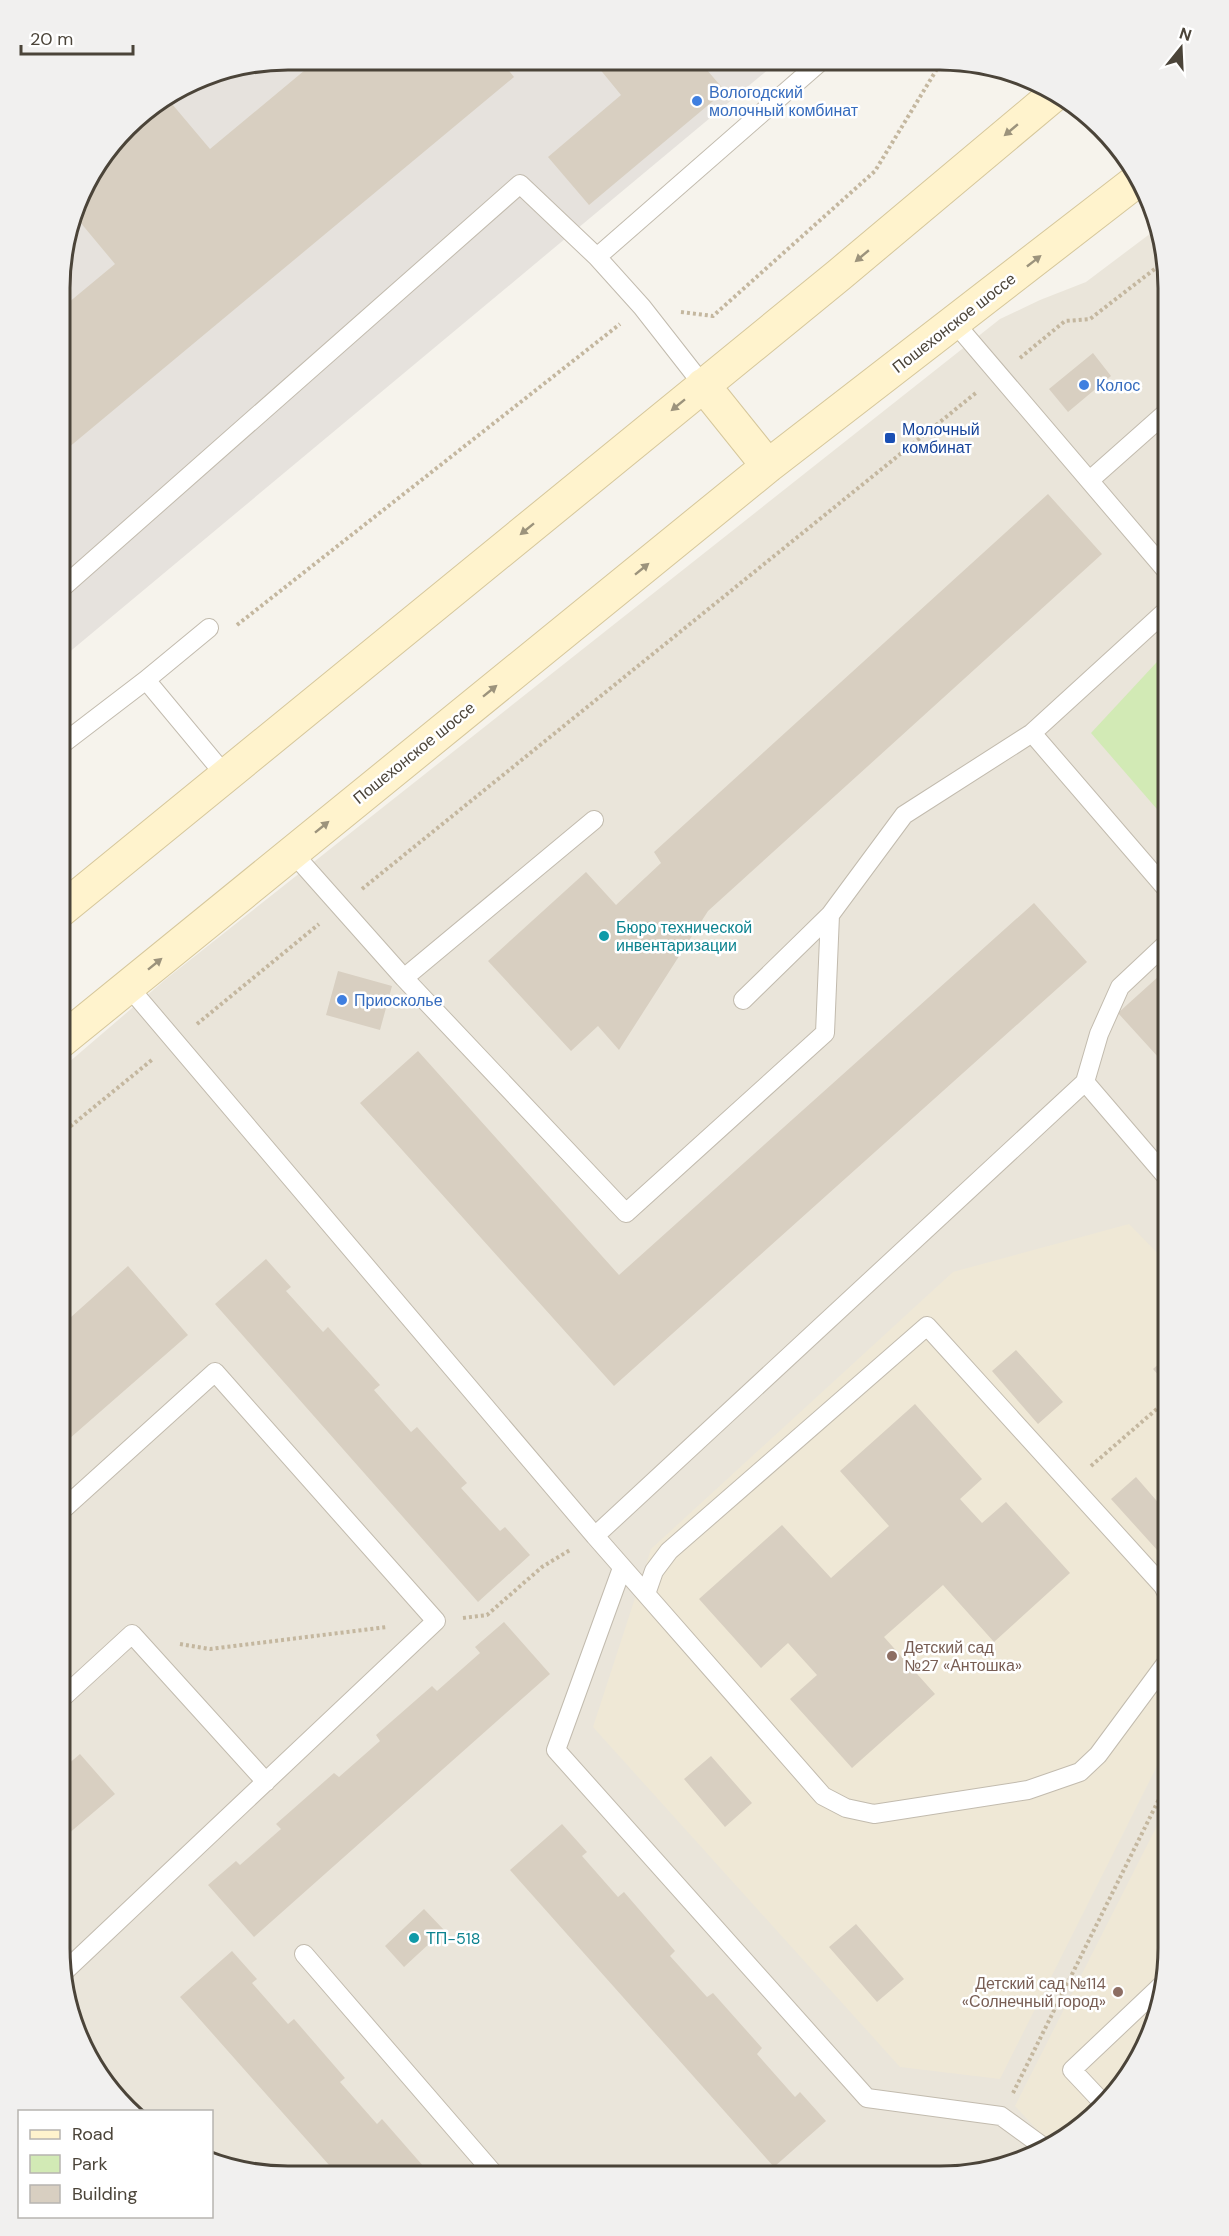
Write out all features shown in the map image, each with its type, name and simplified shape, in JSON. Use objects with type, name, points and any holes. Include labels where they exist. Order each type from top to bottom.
[{"type":"main road","points":[[70,902],[839,275],[1049,99]]},
{"type":"main road","name":"Пошехонское шоссе","points":[[70,1034],[768,466],[1132,184]]},
{"type":"main road","points":[[703,385],[768,466]]},
{"type":"lane","points":[[597,257],[811,70]]},
{"type":"lane","points":[[70,581],[520,184],[597,257],[642,307],[703,385]]},
{"type":"lane","points":[[954,322],[1158,561]]},
{"type":"lane","points":[[1090,480],[1158,420]]},
{"type":"lane","points":[[743,1000],[830,915],[904,815],[1032,733],[1158,618]]},
{"type":"lane","points":[[70,738],[209,628]]},
{"type":"lane","points":[[146,680],[225,775]]},
{"type":"lane","points":[[1032,733],[1158,879]]},
{"type":"lane","points":[[404,978],[594,820]]},
{"type":"lane","points":[[292,852],[404,978],[626,1213],[825,1033],[830,915]]},
{"type":"lane","points":[[595,1536],[1085,1082],[1099,1034],[1120,987],[1158,951]]},
{"type":"lane","points":[[128,986],[622,1568],[823,1796],[846,1808],[874,1814],[1028,1790],[1080,1772],[1098,1755],[1158,1674]]},
{"type":"lane","points":[[1085,1082],[1158,1167]]},
{"type":"lane","points":[[646,1594],[654,1571],[669,1551],[927,1326],[1158,1581]]},
{"type":"lane","points":[[70,1503],[214,1372],[436,1621],[71,1965]]},
{"type":"lane","points":[[622,1568],[556,1750],[867,2098],[1001,2116],[1038,2143]]},
{"type":"lane","points":[[70,1691],[132,1635],[266,1782]]},
{"type":"lane","points":[[304,1954],[487,2166]]},
{"type":"lane","points":[[1098,2098],[1072,2070],[1153,1993]]},
{"type":"path","points":[[229,630],[642,307],[713,316],[875,171],[935,70]]},
{"type":"path","points":[[70,1127],[1065,321],[1090,319],[1157,267]]},
{"type":"path","points":[[1070,1484],[1158,1408]]},
{"type":"path","points":[[132,1635],[210,1649],[487,1615],[542,1567],[595,1536]]},
{"type":"path","points":[[1001,2116],[1158,1799]]},
{"type":"shaded area","name":"Вологодский молочный комбинат","points":[[288,70],[768,70],[70,651],[70,288],[72,260],[82,218],[93,192],[115,156],[145,124],[167,107],[205,87],[260,72]]},
{"type":"shaded area","points":[[1151,233],[1158,274],[1158,1962],[1151,2004],[1136,2044],[1122,2069],[1105,2091],[1084,2112],[1062,2129],[1011,2154],[969,2164],[941,2166],[288,2166],[260,2164],[213,2152],[213,2110],[143,2110],[115,2080],[87,2031],[72,1976],[70,1948],[70,1061],[166,979],[1000,319],[1086,282]]},
{"type":"shaded area","name":"Детский сад №27 «Антошка»","points":[[1129,1224],[1158,1254],[1158,1764],[1000,2079],[900,2067],[593,1727],[651,1549],[953,1272]]},
{"type":"shaded area","name":"Детский сад №114 «Солнечный город»","points":[[1158,1824],[1157,1976],[1147,2018],[1136,2044],[1122,2069],[1095,2102],[1073,2121],[1045,2139],[1015,2106]]},
{"type":"green space","points":[[1158,661],[1158,810],[1091,733]]},
{"type":"building","points":[[305,70],[508,70],[514,77],[70,446],[70,301],[115,264],[81,223],[93,192],[107,167],[124,145],[145,124],[172,104],[210,149]]},
{"type":"building","points":[[601,70],[707,70],[725,91],[589,205],[548,157],[621,95]]},
{"type":"building","points":[[1093,353],[1111,376],[1068,412],[1049,389]]},
{"type":"building","points":[[1048,494],[1102,554],[708,911],[619,1050],[598,1026],[571,1051],[488,961],[586,872],[616,905],[661,863],[654,852]]},
{"type":"building","points":[[1034,903],[1087,962],[614,1386],[360,1103],[418,1051],[619,1275]]},
{"type":"building","points":[[338,971],[392,986],[380,1030],[326,1015]]},
{"type":"building","points":[[1158,977],[1158,1057],[1118,1013]]},
{"type":"building","points":[[266,1259],[291,1287],[286,1291],[323,1332],[328,1327],[380,1385],[374,1390],[411,1432],[417,1427],[467,1483],[461,1488],[500,1531],[505,1527],[530,1555],[478,1602],[215,1304]]},
{"type":"building","points":[[128,1266],[188,1335],[70,1438],[70,1318]]},
{"type":"building","points":[[1016,1350],[1063,1402],[1038,1424],[992,1371]]},
{"type":"building","points":[[1158,1365],[1158,1375],[1153,1369]]},
{"type":"building","points":[[915,1404],[982,1479],[960,1499],[982,1523],[1006,1502],[1070,1573],[994,1642],[943,1585],[884,1637],[935,1694],[852,1768],[790,1699],[817,1675],[788,1643],[761,1668],[699,1599],[782,1525],[831,1578],[889,1526],[840,1471]]},
{"type":"building","points":[[1136,1477],[1158,1502],[1158,1551],[1111,1499]]},
{"type":"building","points":[[504,1622],[550,1674],[254,1937],[208,1885],[236,1861],[240,1865],[281,1829],[276,1824],[334,1773],[339,1777],[380,1741],[376,1735],[432,1686],[437,1691],[480,1653],[475,1647]]},
{"type":"building","points":[[80,1754],[115,1794],[70,1832],[70,1762]]},
{"type":"building","points":[[711,1756],[752,1803],[725,1827],[684,1779]]},
{"type":"building","points":[[562,1824],[587,1852],[582,1856],[618,1897],[624,1892],[675,1951],[670,1956],[707,1997],[713,1993],[762,2048],[757,2054],[795,2097],[800,2092],[826,2121],[773,2166],[510,1870]]},
{"type":"building","name":"ТП-518","points":[[424,1909],[444,1930],[404,1967],[385,1946]]},
{"type":"building","points":[[856,1924],[904,1979],[877,2002],[829,1947]]},
{"type":"building","points":[[232,1951],[257,1979],[252,1983],[288,2024],[294,2019],[345,2078],[340,2082],[377,2124],[382,2119],[423,2166],[330,2166],[180,1997]]},
{"type":"place","name":"Вологодский молочный комбинат","points":[[697,101]]},
{"type":"place","name":"Колос","points":[[1084,385]]},
{"type":"place","name":"Молочный комбинат","points":[[890,438]]},
{"type":"place","name":"Бюро технической инвентаризации","points":[[604,936]]},
{"type":"place","name":"Приосколье","points":[[342,1000]]},
{"type":"place","name":"Детский сад №27 «Антошка»","points":[[892,1656]]},
{"type":"place","name":"ТП-518","points":[[414,1938]]},
{"type":"place","name":"Детский сад №114 «Солнечный город»","points":[[1118,1992]]}]
